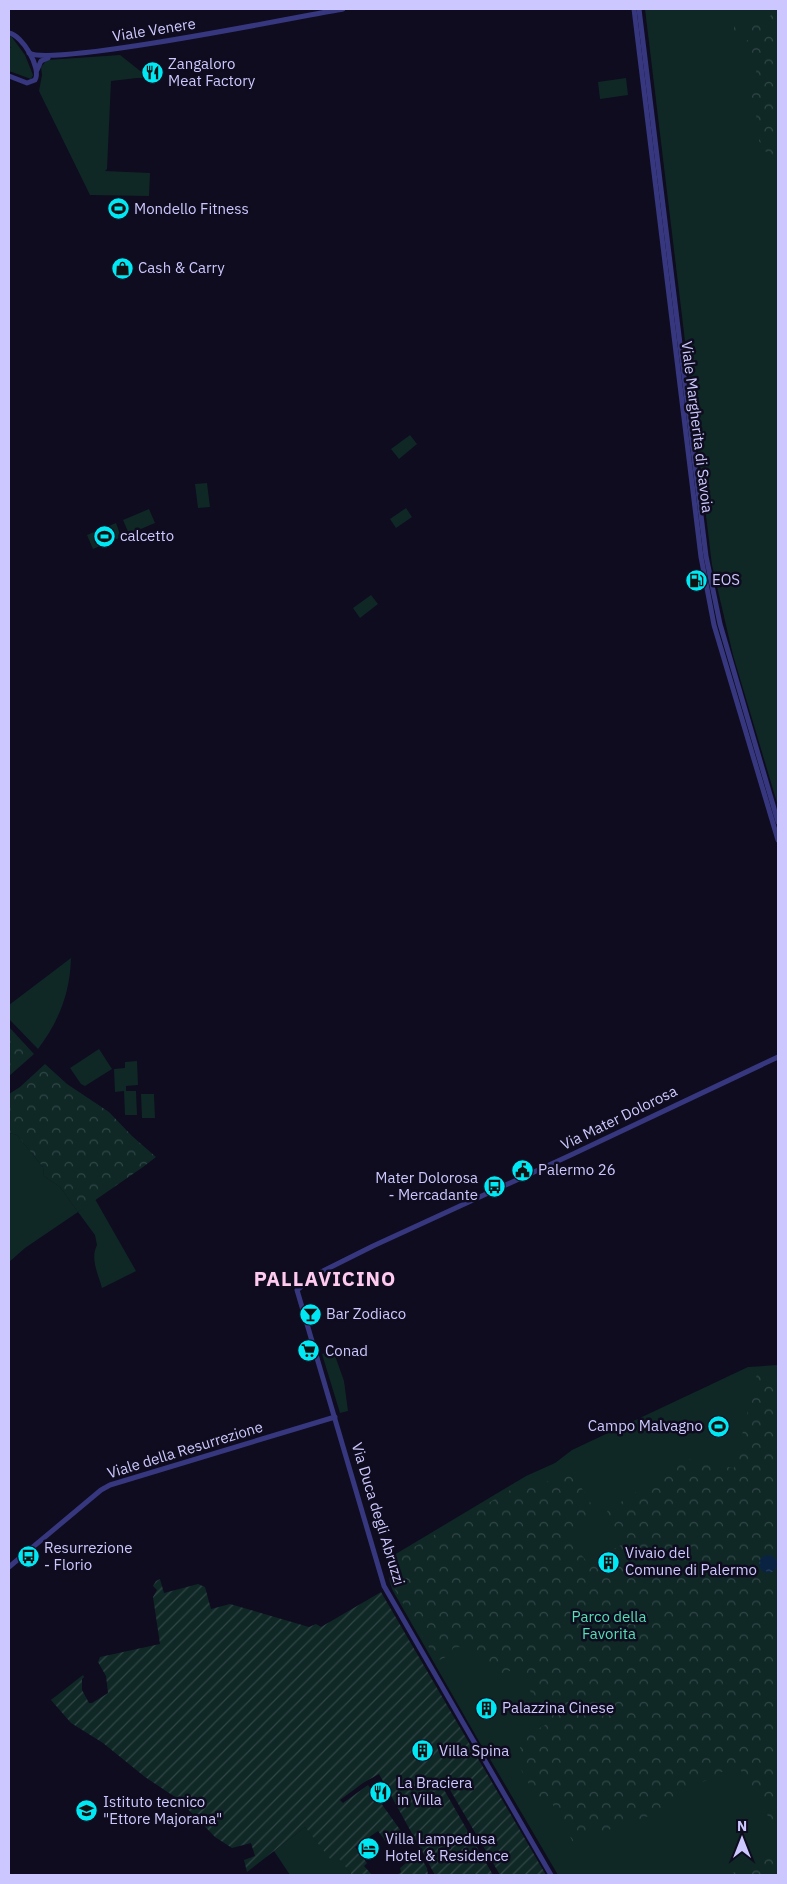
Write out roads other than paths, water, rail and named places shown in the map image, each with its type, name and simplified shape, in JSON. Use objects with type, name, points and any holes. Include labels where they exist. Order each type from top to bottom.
[{"type":"street","name":"Viale Venere","points":[[29,53],[35,56],[56,56],[122,48],[344,9]]},
{"type":"street","name":"Viale Margherita di Savoia","points":[[634,9],[701,557],[714,625],[778,840]]},
{"type":"street","name":"Viale Margherita di Savoia","points":[[639,9],[706,556],[720,624],[778,822]]},
{"type":"street","points":[[9,33],[16,37],[29,53],[37,70]]},
{"type":"street","name":"Viale Venere","points":[[9,76],[22,82],[30,83],[36,79],[41,61],[56,56]]},
{"type":"street","name":"Via Mater Dolorosa","points":[[308,1281],[319,1273],[373,1246],[778,1057]]},
{"type":"street","name":"Via Duca degli Abruzzi","points":[[308,1281],[297,1290],[386,1590],[552,1875]]},
{"type":"street","name":"Viale della Resurrezione","points":[[9,1567],[100,1490],[110,1485],[335,1417]]},
{"type":"water","points":[[764,1555],[772,1555],[777,1560],[775,1571],[764,1573],[759,1568],[759,1560]]},
{"type":"place","name":"Zangaloro Meat Factory","points":[[152,73]]},
{"type":"place","name":"Mondello Fitness","points":[[118,209]]},
{"type":"place","name":"Cash & Carry","points":[[122,268]]},
{"type":"place","name":"calcetto","points":[[104,536]]},
{"type":"place","name":"EOS","points":[[696,580]]},
{"type":"place","name":"Palermo 26","points":[[522,1170]]},
{"type":"place","name":"Mater Dolorosa - Mercadante","points":[[494,1187]]},
{"type":"place","name":"Bar Zodiaco","points":[[310,1314]]},
{"type":"place","name":"Conad","points":[[309,1351]]},
{"type":"place","name":"Campo Malvagno","points":[[719,1426]]},
{"type":"place","name":"Resurrezione - Florio","points":[[28,1557]]},
{"type":"place","name":"Vivaio del Comune di Palermo","points":[[609,1562]]},
{"type":"place","name":"Palazzina Cinese","points":[[486,1708]]},
{"type":"place","name":"Villa Spina","points":[[423,1751]]},
{"type":"place","name":"La Braciera in Villa","points":[[381,1792]]},
{"type":"place","name":"Istituto tecnico \"Ettore Majorana\"","points":[[87,1811]]},
{"type":"place","name":"Villa Lampedusa Hotel & Residence","points":[[369,1848]]},
{"type":"district","name":"PALLAVICINO","points":[[325,1279]]},
{"type":"park label","name":"Parco della Favorita","points":[[609,1626]]}]
